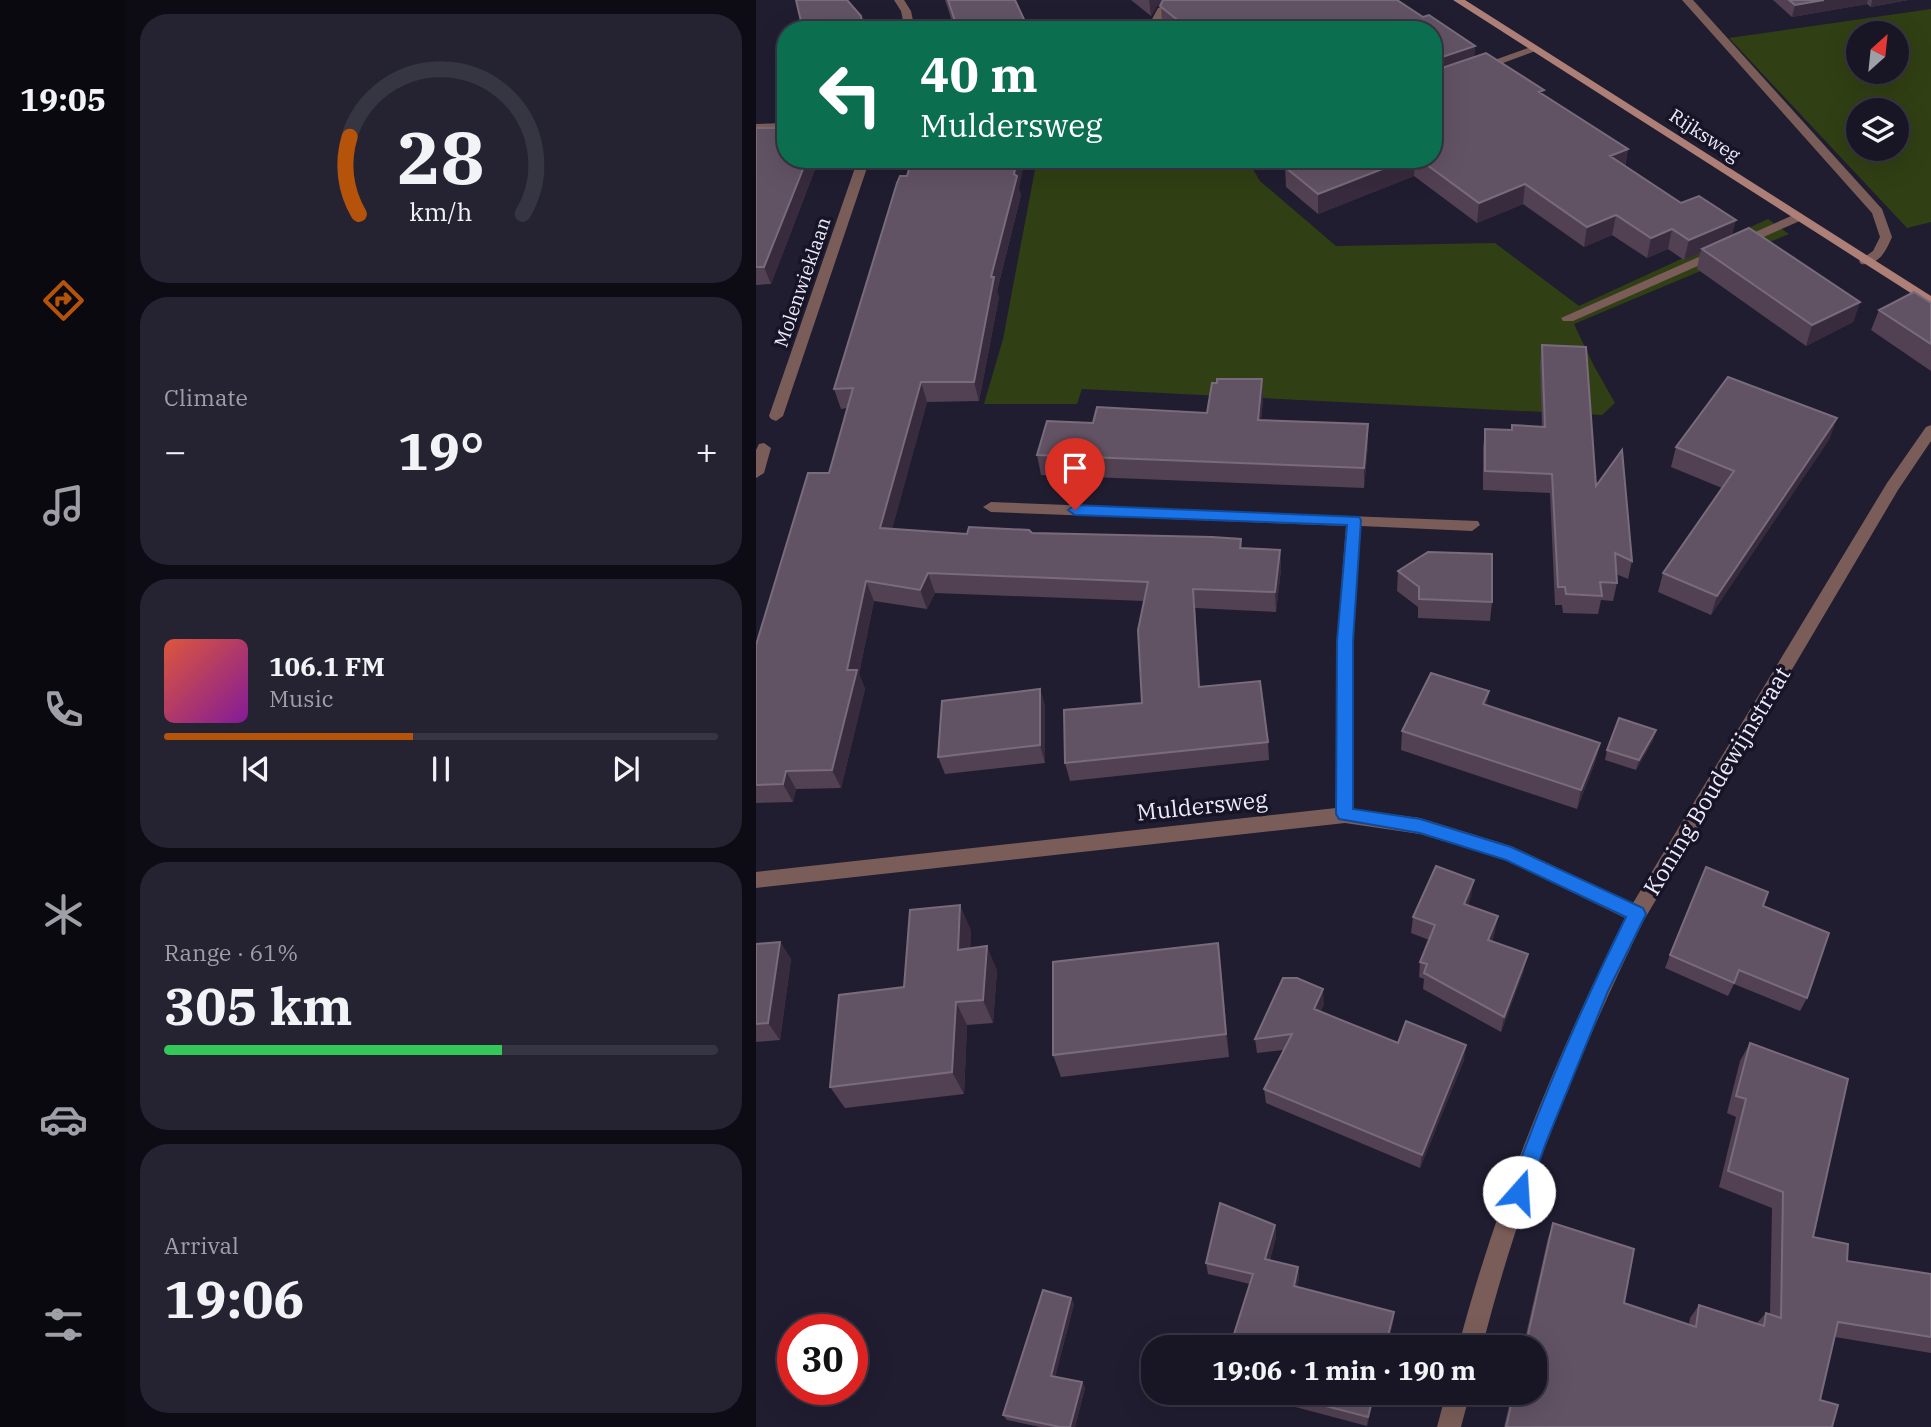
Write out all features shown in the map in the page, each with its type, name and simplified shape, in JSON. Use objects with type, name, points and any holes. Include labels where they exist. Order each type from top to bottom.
[{"type":"main road","name":"Rijksweg","points":[[1458,0],[1931,302]]},
{"type":"street","points":[[900,0],[908,21]]},
{"type":"street","points":[[1156,21],[1162,10],[1193,0]]},
{"type":"street","points":[[1687,0],[1878,212],[1886,237],[1879,253],[1866,261]]},
{"type":"street","points":[[1442,83],[1535,49]]},
{"type":"street","points":[[756,128],[777,127]]},
{"type":"street","name":"Molenwieklaan","points":[[776,416],[861,168]]},
{"type":"street","points":[[1568,318],[1798,217]]},
{"type":"street","name":"Koning Boudewijnstraat","points":[[1473,1335],[1486,1285],[1535,1145],[1600,989],[1637,914],[1892,487],[1931,430]]},
{"type":"street","points":[[756,473],[764,448]]},
{"type":"street","points":[[991,507],[1472,525]]},
{"type":"street","points":[[1345,814],[1345,641],[1354,520]]},
{"type":"street","name":"Muldersweg","points":[[756,880],[1345,814],[1420,826],[1511,854],[1637,914]]},
{"type":"street","points":[[1449,1427],[1455,1405]]},
{"type":"green space","points":[[1931,9],[1931,222],[1907,228],[1729,38],[1846,21],[1846,84],[1909,84],[1909,21],[1847,21]]},
{"type":"green space","points":[[1035,168],[1252,168],[1260,181],[1336,246],[1495,243],[1579,306],[1768,219],[1789,234],[1574,324],[1615,403],[1602,415],[1082,389],[1077,404],[984,404],[1003,339]]},
{"type":"building","points":[[796,0],[847,0],[862,21],[801,21]]},
{"type":"building","points":[[948,0],[1015,0],[1025,21],[955,21]]},
{"type":"building","points":[[1163,0],[1397,0],[1423,17],[1429,15],[1438,21],[1179,21],[1160,6]]},
{"type":"building","points":[[1789,0],[1824,0],[1795,5]]},
{"type":"building","points":[[1442,24],[1475,46],[1442,57]]},
{"type":"building","points":[[1486,53],[1544,90],[1539,92],[1628,149],[1610,156],[1681,203],[1699,196],[1736,220],[1689,240],[1672,229],[1651,238],[1616,215],[1587,227],[1525,184],[1479,203],[1431,168],[1442,168],[1442,68]]},
{"type":"building","points":[[756,128],[777,128],[777,168],[803,168],[764,267],[756,267]]},
{"type":"building","points":[[909,168],[1015,168],[1014,174],[1017,176],[991,277],[994,277],[974,382],[921,382],[880,528],[967,534],[969,527],[1029,530],[1032,533],[1212,537],[1241,539],[1240,548],[1280,550],[1275,592],[1193,589],[1199,687],[1260,681],[1268,742],[1065,763],[1064,710],[1142,703],[1138,630],[1148,582],[928,573],[920,590],[866,581],[847,670],[857,670],[832,770],[786,771],[783,784],[756,785],[756,645],[808,473],[829,473],[853,388],[834,389],[897,183],[900,176],[907,176]]},
{"type":"building","points":[[1286,168],[1385,168],[1318,194]]},
{"type":"building","points":[[1749,228],[1860,302],[1812,325],[1702,249]]},
{"type":"building","points":[[1914,292],[1931,303],[1931,344],[1879,310]]},
{"type":"building","points":[[1542,345],[1586,347],[1596,486],[1622,450],[1632,561],[1615,553],[1617,583],[1600,582],[1602,596],[1566,594],[1565,587],[1558,587],[1552,474],[1485,471],[1485,429],[1512,430],[1512,425],[1545,427]]},
{"type":"building","points":[[1728,377],[1837,418],[1717,596],[1663,573],[1734,471],[1676,447]]},
{"type":"building","points":[[1217,379],[1262,379],[1258,420],[1368,424],[1364,468],[1037,455],[1047,421],[1093,423],[1097,407],[1207,413],[1212,383],[1217,383]]},
{"type":"building","points":[[1428,552],[1492,554],[1492,602],[1419,599],[1419,587],[1398,571]]},
{"type":"building","points":[[1431,673],[1489,691],[1483,704],[1600,743],[1581,790],[1402,731]]},
{"type":"building","points":[[1040,689],[1040,745],[938,757],[942,701]]},
{"type":"building","points":[[1619,718],[1656,730],[1639,760],[1607,750]]},
{"type":"building","points":[[1436,866],[1474,880],[1464,904],[1498,916],[1488,940],[1528,954],[1504,1017],[1424,973],[1427,964],[1420,962],[1435,925],[1413,917]]},
{"type":"building","points":[[1706,867],[1768,892],[1763,906],[1829,933],[1807,998],[1739,970],[1734,983],[1670,955]]},
{"type":"building","points":[[960,905],[958,950],[987,946],[983,1000],[956,1002],[952,1072],[830,1087],[839,995],[904,987],[910,910]]},
{"type":"building","points":[[780,942],[768,1023],[756,1024],[756,944]]},
{"type":"building","points":[[1218,943],[1226,1034],[1053,1055],[1053,962]]},
{"type":"building","points":[[1283,978],[1297,978],[1323,989],[1314,1009],[1398,1043],[1406,1021],[1466,1045],[1422,1155],[1264,1089],[1292,1034],[1255,1039]]},
{"type":"building","points":[[1750,1043],[1848,1079],[1813,1237],[1848,1244],[1847,1261],[1931,1274],[1931,1337],[1838,1322],[1820,1400],[1838,1405],[1832,1427],[1506,1427],[1511,1405],[1547,1405],[1547,1335],[1528,1335],[1553,1223],[1634,1249],[1624,1303],[1696,1327],[1699,1305],[1764,1326],[1766,1313],[1781,1318],[1783,1192],[1728,1171],[1746,1099],[1736,1096]]},
{"type":"building","points":[[1220,1203],[1275,1225],[1265,1259],[1298,1267],[1294,1286],[1394,1312],[1388,1335],[1234,1334],[1253,1274],[1206,1263]]},
{"type":"building","points":[[1043,1290],[1071,1298],[1051,1376],[1082,1382],[1070,1427],[1003,1415]]},
{"type":"building","points":[[1322,1405],[1371,1405],[1368,1417]]},
{"type":"route","points":[[1075,510],[1354,520],[1345,641],[1345,814],[1420,826],[1511,854],[1637,914],[1600,989],[1535,1145],[1519,1192]]}]
